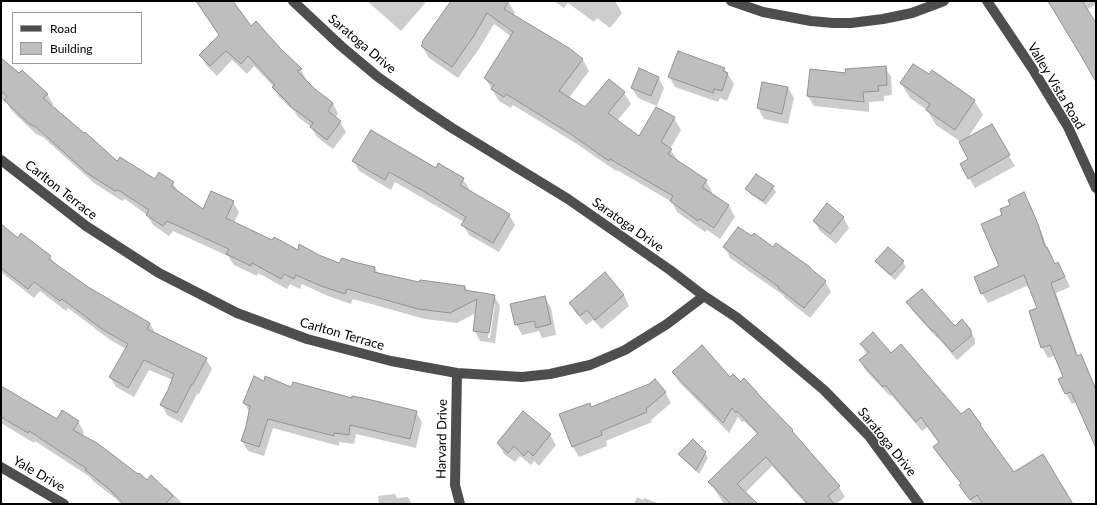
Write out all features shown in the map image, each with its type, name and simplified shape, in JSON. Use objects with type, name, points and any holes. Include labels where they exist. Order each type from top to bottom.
[{"type":"street","name":"Saratoga Drive","points":[[293,1],[341,46],[378,77],[458,132],[568,199],[670,270],[704,296],[736,317],[773,346],[824,390],[869,436],[919,504]]},
{"type":"street","points":[[731,1],[763,12],[811,21],[833,23],[851,23],[883,19],[912,12],[944,1]]},
{"type":"street","name":"Valley Vista Road","points":[[987,1],[1032,68],[1068,127],[1096,188]]},
{"type":"street","name":"Carlton Terrace","points":[[1,160],[86,226],[159,273],[237,313],[307,339],[391,361],[456,373],[522,376],[550,374],[590,365],[625,350],[668,324],[704,296]]},
{"type":"street","name":"Harvard Drive","points":[[456,373],[455,485],[460,504]]},
{"type":"street","name":"Yale Drive","points":[[1,467],[64,504]]},
{"type":"building","points":[[196,1],[233,1],[251,26],[256,21],[280,48],[302,69],[297,71],[315,89],[333,103],[328,111],[341,121],[327,140],[310,127],[313,123],[290,106],[272,87],[275,85],[248,56],[241,64],[226,51],[210,66],[199,55],[219,35]]},
{"type":"building","points":[[451,1],[509,1],[504,9],[569,48],[583,59],[559,91],[585,107],[609,79],[625,92],[608,113],[639,136],[656,107],[675,117],[661,142],[672,149],[668,154],[707,180],[702,187],[729,205],[714,228],[700,219],[698,221],[670,201],[673,196],[610,159],[609,161],[569,133],[506,94],[504,97],[491,89],[494,85],[484,78],[513,32],[487,13],[473,37],[452,67],[421,46],[423,43],[422,42]]},
{"type":"building","points":[[1048,1],[1082,1],[1096,23],[1096,82],[1080,54]]},
{"type":"building","points":[[678,51],[725,68],[723,71],[728,73],[722,91],[714,89],[713,93],[668,77]]},
{"type":"building","points":[[1,58],[19,73],[22,70],[48,94],[43,98],[84,133],[85,132],[117,161],[120,157],[155,179],[159,172],[174,182],[171,186],[203,209],[211,191],[234,201],[226,218],[272,240],[274,237],[298,250],[299,244],[319,255],[339,263],[342,258],[375,267],[374,272],[419,282],[420,280],[465,286],[465,290],[495,295],[489,333],[473,331],[477,299],[450,313],[418,309],[347,289],[345,294],[321,286],[296,275],[294,279],[284,274],[281,279],[252,263],[251,266],[226,254],[229,249],[167,221],[163,226],[146,215],[149,210],[118,190],[115,191],[87,173],[36,127],[29,124],[4,100],[7,96],[1,91]]},
{"type":"building","points":[[913,64],[929,74],[932,70],[975,100],[955,130],[926,110],[930,104],[900,83]]},
{"type":"building","points":[[886,66],[887,85],[878,86],[879,91],[863,92],[864,102],[807,96],[810,69],[846,73],[845,69]]},
{"type":"building","points":[[639,68],[659,77],[651,96],[631,88]]},
{"type":"building","points":[[762,82],[788,87],[782,114],[757,108]]},
{"type":"building","points":[[992,124],[1010,155],[968,179],[960,164],[968,159],[959,142]]},
{"type":"building","points":[[371,130],[436,168],[438,163],[464,178],[460,185],[510,214],[493,243],[461,225],[466,217],[425,192],[389,172],[385,180],[352,161]]},
{"type":"building","points":[[756,174],[774,186],[763,201],[745,189]]},
{"type":"building","points":[[1024,192],[1038,224],[1045,247],[1047,247],[1055,264],[1058,262],[1065,277],[1051,283],[1077,356],[1081,354],[1096,390],[1096,448],[1071,392],[1065,394],[1058,379],[1063,377],[1050,345],[1041,348],[1029,311],[1037,308],[1024,275],[981,294],[974,277],[999,266],[981,224],[1002,215],[1000,209],[1010,205],[1008,200]]},
{"type":"building","points":[[827,203],[844,217],[830,234],[813,221]]},
{"type":"building","points":[[1,224],[18,238],[21,233],[51,256],[49,259],[88,287],[150,323],[147,329],[207,358],[177,413],[160,405],[174,374],[144,360],[128,388],[109,377],[128,344],[102,329],[62,299],[60,301],[34,282],[28,289],[1,268]]},
{"type":"building","points":[[738,227],[752,236],[754,233],[773,247],[776,243],[810,267],[826,281],[804,308],[778,288],[779,287],[723,247]]},
{"type":"building","points":[[888,247],[904,261],[891,275],[875,261]]},
{"type":"building","points":[[605,272],[624,295],[595,320],[587,310],[580,316],[569,303]]},
{"type":"building","points":[[922,289],[955,326],[962,319],[971,330],[971,336],[952,352],[906,302]]},
{"type":"building","points":[[545,296],[551,324],[536,328],[534,321],[515,325],[510,304]]},
{"type":"building","points":[[873,332],[891,353],[901,344],[961,414],[969,408],[1014,472],[1043,454],[1073,504],[983,504],[977,495],[970,500],[959,485],[961,483],[933,447],[939,442],[921,417],[916,422],[885,385],[883,387],[859,360],[869,352],[860,344]]},
{"type":"building","points":[[702,345],[730,377],[733,374],[741,382],[744,378],[793,430],[792,431],[840,486],[828,496],[834,504],[808,504],[766,457],[737,484],[758,504],[731,504],[708,482],[758,433],[737,411],[736,413],[732,408],[723,423],[672,372]]},
{"type":"building","points":[[254,376],[264,381],[265,376],[291,387],[293,382],[352,398],[352,396],[363,398],[417,411],[410,439],[350,425],[349,435],[334,433],[334,436],[268,419],[259,447],[241,441],[250,406],[243,403]]},
{"type":"building","points":[[655,379],[666,392],[646,409],[647,412],[601,431],[602,435],[572,447],[559,414],[590,403],[591,407],[649,384]]},
{"type":"building","points":[[1,386],[57,419],[62,410],[79,421],[73,430],[97,443],[147,480],[151,475],[173,496],[165,504],[124,504],[108,488],[85,470],[87,469],[29,431],[28,433],[1,417]]},
{"type":"building","points":[[523,411],[551,434],[533,456],[528,451],[524,456],[514,446],[508,453],[497,443]]},
{"type":"building","points":[[693,439],[706,452],[696,470],[678,454]]}]
